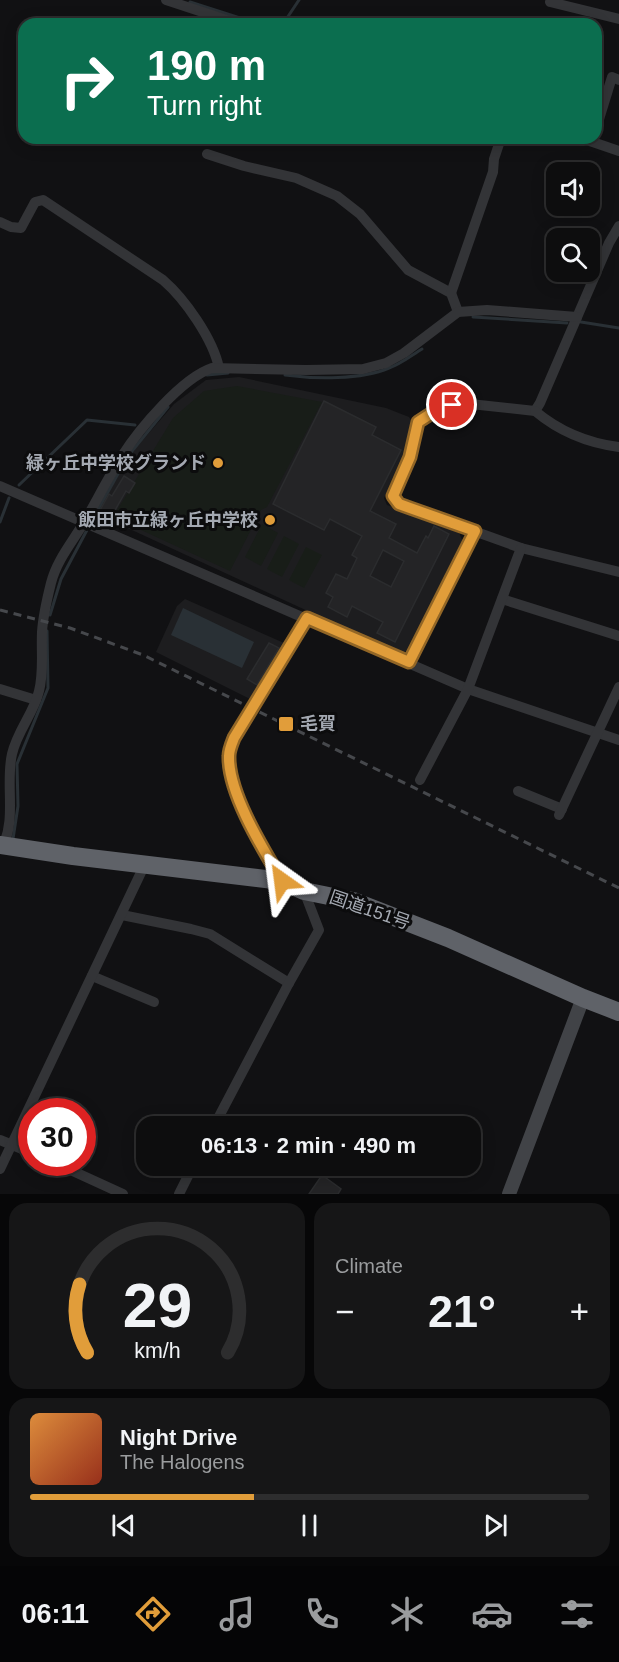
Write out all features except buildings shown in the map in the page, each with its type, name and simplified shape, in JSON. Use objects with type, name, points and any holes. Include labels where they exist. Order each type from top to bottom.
[{"type":"highway","name":"国道151号","points":[[1,847],[282,881],[304,891],[337,897],[362,905],[448,938],[619,1012]]},
{"type":"street","points":[[166,0],[221,18]]},
{"type":"street","points":[[551,0],[550,2],[567,7],[619,19]]},
{"type":"street","points":[[602,110],[612,77],[619,80]]},
{"type":"street","points":[[458,312],[451,293],[493,172],[499,144]]},
{"type":"street","points":[[602,144],[619,151]]},
{"type":"street","points":[[207,154],[244,166],[296,178],[337,196],[365,219],[408,270],[451,293]]},
{"type":"street","points":[[0,222],[10,227],[21,228],[35,202],[43,200],[164,280],[177,291],[190,309],[216,357],[219,368]]},
{"type":"street","points":[[535,411],[609,243],[619,226]]},
{"type":"street","points":[[1,847],[11,805],[12,752],[36,700],[42,675],[42,630],[52,580],[64,554],[85,522],[123,454],[164,403],[202,371],[219,368],[363,369],[386,363],[404,354],[458,312],[487,310],[577,317]]},
{"type":"street","points":[[619,447],[580,439],[535,411],[461,403],[435,411],[422,418],[416,426],[410,457],[393,496],[399,504],[521,548],[619,572]]},
{"type":"street","points":[[0,486],[468,689],[619,740]]},
{"type":"street","points":[[409,662],[475,531]]},
{"type":"street","points":[[420,780],[468,689],[521,548]]},
{"type":"street","points":[[502,599],[619,636]]},
{"type":"street","points":[[282,881],[257,840],[242,805],[231,774],[229,754],[234,738],[307,618]]},
{"type":"street","points":[[518,791],[560,812],[619,687]]},
{"type":"street","points":[[0,689],[36,700]]},
{"type":"street","points":[[0,1169],[145,864]]},
{"type":"street","points":[[219,1116],[319,930],[304,891]]},
{"type":"street","points":[[122,915],[210,934],[289,983]]},
{"type":"street","points":[[92,976],[154,1002]]},
{"type":"street","points":[[509,1194],[583,998]]},
{"type":"street","points":[[0,1140],[18,1146]]},
{"type":"street","points":[[84,1176],[123,1194]]},
{"type":"street","points":[[178,1194],[188,1176]]},
{"type":"shaded area","name":"飯田市立緑ヶ丘中学校","points":[[239,377],[386,408],[409,417],[411,420],[404,457],[384,498],[387,505],[458,530],[463,542],[410,649],[401,654],[95,513],[135,449],[174,404],[206,380]]},
{"type":"shaded area","name":"緑ヶ丘中学校グランド","points":[[237,386],[322,402],[267,507],[261,510],[230,571],[113,517],[173,418],[204,391]]},
{"type":"shaded area","points":[[262,524],[278,533],[261,566],[245,557]]},
{"type":"shaded area","points":[[284,536],[299,544],[282,577],[267,569]]},
{"type":"shaded area","points":[[306,547],[322,555],[304,588],[289,580]]},
{"type":"shaded area","points":[[185,599],[284,643],[250,699],[156,652],[177,606]]},
{"type":"shaded area","points":[[183,608],[254,642],[242,668],[171,635]]},
{"type":"waterway","points":[[287,18],[299,0]]},
{"type":"waterway","points":[[190,2],[240,18]]},
{"type":"waterway","points":[[473,317],[567,323]]},
{"type":"waterway","points":[[581,322],[619,328]]},
{"type":"waterway","points":[[285,375],[324,378],[365,375],[402,362],[422,349]]},
{"type":"waterway","points":[[207,375],[228,373]]},
{"type":"waterway","points":[[95,515],[128,456],[168,407]]},
{"type":"waterway","points":[[19,485],[87,420],[135,425]]},
{"type":"waterway","points":[[0,522],[9,498]]},
{"type":"waterway","points":[[50,615],[61,579],[87,530]]},
{"type":"waterway","points":[[13,839],[18,806],[17,764],[48,688],[47,631]]},
{"type":"railway","points":[[0,610],[70,628],[143,655],[619,888]]},
{"type":"place","name":"緑ヶ丘中学校グランド","points":[[218,463]]},
{"type":"place","name":"飯田市立緑ヶ丘中学校","points":[[270,520]]},
{"type":"place","name":"毛賀","points":[[286,724]]},
{"type":"route","points":[[282,881],[257,840],[236,789],[231,774],[229,754],[234,738],[307,618],[409,662],[475,531],[399,504],[393,496],[410,457],[418,422],[435,411],[452,405]]}]
